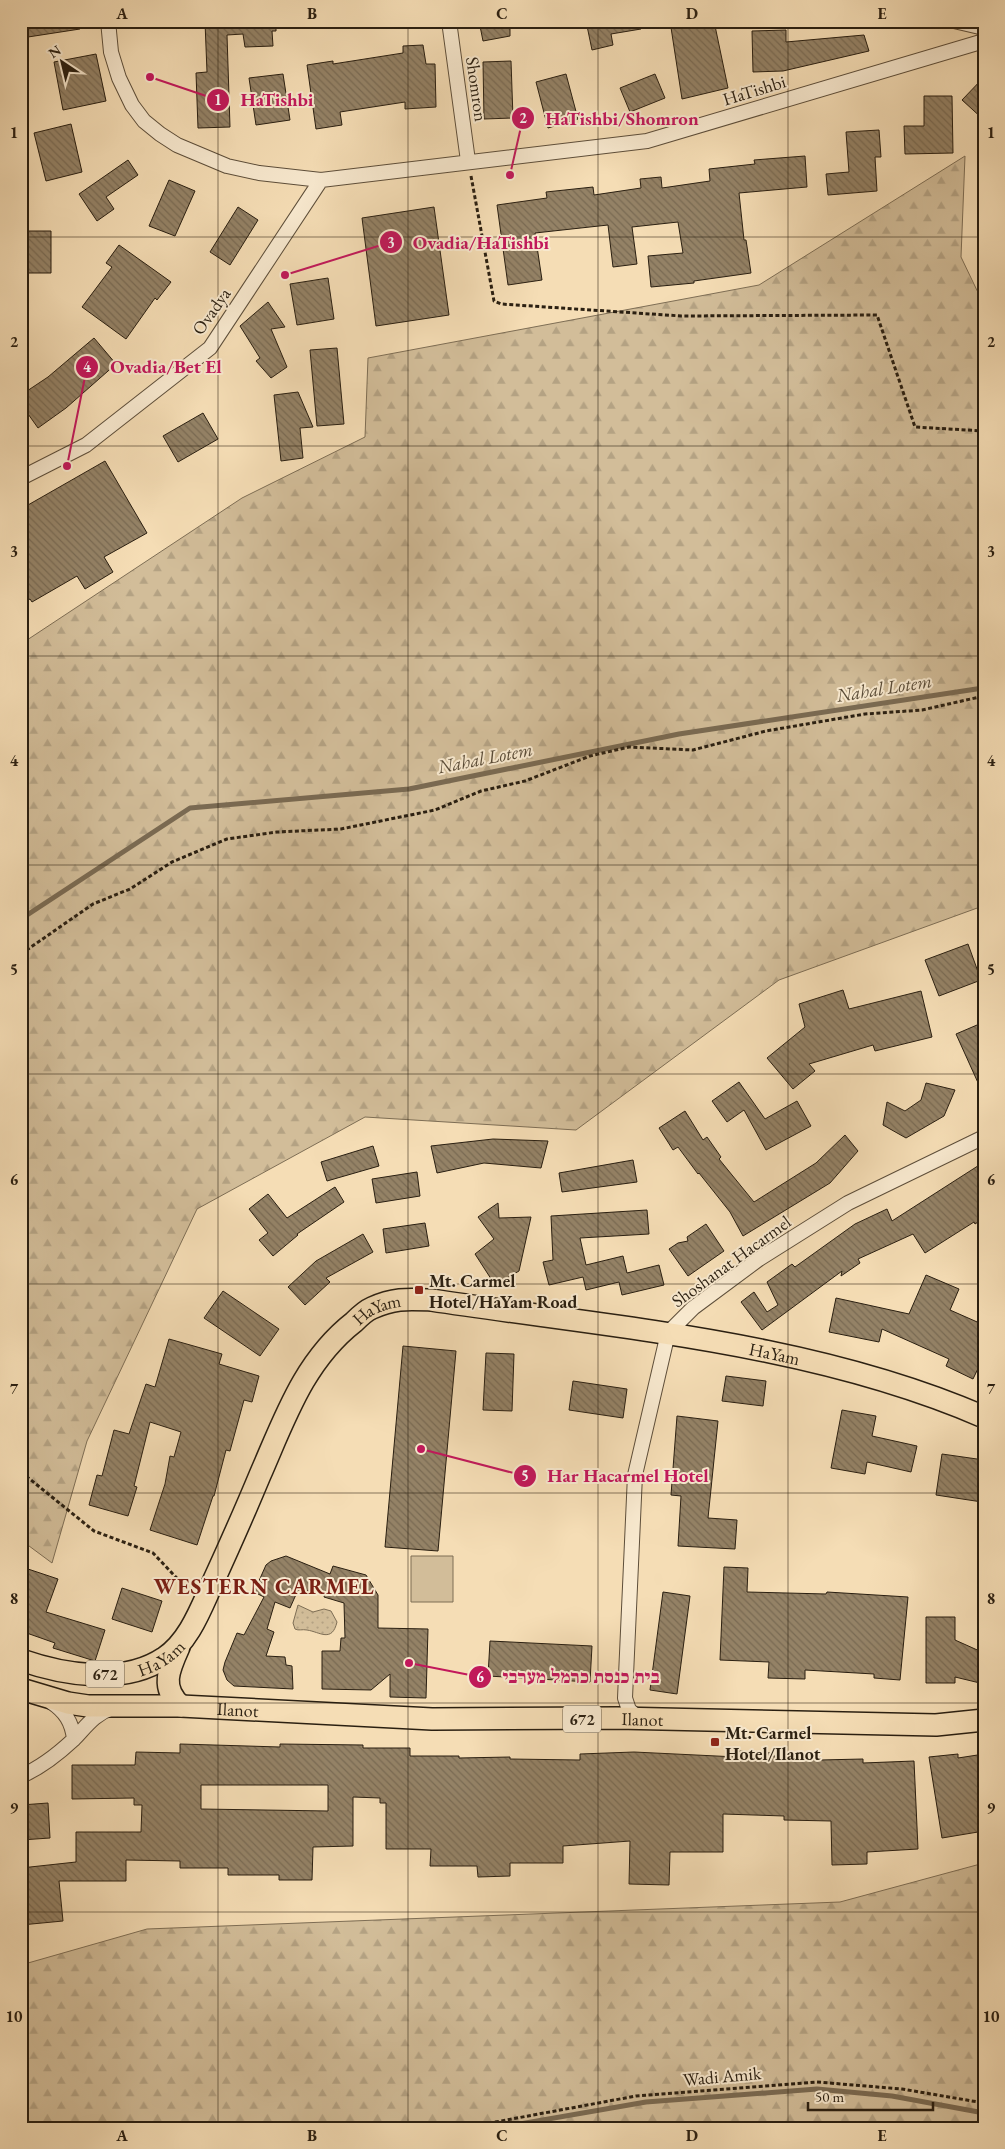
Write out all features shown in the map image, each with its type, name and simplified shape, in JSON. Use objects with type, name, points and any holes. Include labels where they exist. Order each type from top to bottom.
[{"type":"main road","name":"HaYam","points":[[21,1660],[49,1670],[79,1675],[108,1674],[134,1670],[156,1662],[164,1658],[181,1642],[202,1605],[293,1398],[317,1357],[341,1332],[370,1309],[398,1299],[431,1300],[668,1333],[836,1366],[948,1402],[984,1417]]},
{"type":"main road","points":[[181,1642],[170,1666],[167,1679],[171,1694],[181,1706]]},
{"type":"main road","name":"672","points":[[21,1689],[43,1697],[88,1706],[181,1706]]},
{"type":"main road","name":"Ilanot","points":[[181,1706],[432,1719],[640,1719],[936,1725],[984,1720]]},
{"type":"street","name":"HaTishbi","points":[[108,21],[111,52],[119,78],[138,113],[144,121],[160,134],[177,145],[227,166],[259,173],[321,180],[646,141],[984,41]]},
{"type":"street","name":"Shomron","points":[[449,21],[468,161]]},
{"type":"street","points":[[954,21],[984,28]]},
{"type":"street","name":"Ovadya","points":[[21,478],[86,445],[210,348],[321,180]]},
{"type":"street","name":"Shoshanat Hacarmel","points":[[640,1719],[629,1710],[626,1698],[636,1475],[668,1333],[693,1308],[759,1259],[848,1203],[984,1137]]},
{"type":"street","points":[[43,1697],[63,1711],[70,1721],[74,1739]]},
{"type":"street","points":[[21,1776],[52,1758],[100,1714],[118,1706]]},
{"type":"path","points":[[468,161],[494,301],[501,304],[681,316],[877,315],[915,426],[984,431]]},
{"type":"path","points":[[21,954],[93,904],[130,889],[172,862],[227,839],[277,832],[341,829],[435,810],[481,791],[525,781],[590,756],[629,748],[693,750],[766,731],[865,714],[922,710],[984,696]]},
{"type":"path","points":[[21,1472],[94,1531],[153,1552],[202,1605]]},
{"type":"path","name":"Wadi Amik","points":[[463,2128],[636,2096],[817,2082],[902,2089],[984,2103]]},
{"type":"green space","points":[[965,156],[961,257],[984,305],[984,913],[980,907],[779,980],[576,1130],[365,1117],[197,1209],[87,1441],[52,1563],[21,1540],[21,644],[242,498],[365,437],[368,358],[759,285]]},
{"type":"green space","points":[[411,1556],[453,1556],[453,1602],[411,1602]]},
{"type":"green space","points":[[298,1605],[313,1612],[324,1609],[331,1611],[337,1622],[335,1628],[332,1632],[325,1635],[295,1629],[293,1623]]},
{"type":"green space","points":[[984,1863],[984,2128],[21,2128],[21,1965],[147,1929],[840,1902]]},
{"type":"building","points":[[25,21],[79,21],[80,29],[28,37]]},
{"type":"building","points":[[276,21],[276,31],[272,31],[273,46],[245,47],[243,34],[227,35],[230,127],[198,128],[196,73],[207,72],[205,22]]},
{"type":"building","points":[[479,21],[510,21],[510,36],[483,41]]},
{"type":"building","points":[[586,21],[641,21],[641,29],[611,34],[613,45],[592,50]]},
{"type":"building","points":[[670,21],[714,21],[728,88],[682,99]]},
{"type":"building","points":[[786,30],[786,42],[864,35],[869,51],[783,71],[753,72],[752,31]]},
{"type":"building","points":[[423,45],[426,64],[435,64],[436,107],[405,109],[405,102],[340,112],[342,125],[316,129],[307,65],[333,61],[333,64],[403,53],[403,46]]},
{"type":"building","points":[[96,54],[106,101],[63,110],[54,62]]},
{"type":"building","points":[[511,61],[513,118],[484,119],[483,62]]},
{"type":"building","points":[[283,74],[290,120],[256,125],[249,78]]},
{"type":"building","points":[[566,74],[578,119],[548,128],[536,82]]},
{"type":"building","points":[[655,74],[665,98],[630,112],[620,88]]},
{"type":"building","points":[[984,77],[984,120],[962,100]]},
{"type":"building","points":[[924,96],[952,96],[953,153],[905,154],[904,126],[924,126]]},
{"type":"building","points":[[71,124],[82,172],[46,181],[34,133]]},
{"type":"building","points":[[879,130],[881,157],[875,157],[877,191],[828,195],[826,174],[849,172],[846,132]]},
{"type":"building","points":[[805,156],[807,187],[739,193],[744,240],[746,240],[751,273],[694,281],[694,283],[651,287],[648,256],[683,253],[678,222],[632,227],[637,264],[613,267],[608,225],[535,233],[542,280],[508,285],[497,205],[547,198],[546,192],[593,187],[594,195],[641,188],[640,179],[661,177],[662,188],[710,181],[709,169],[755,164],[754,160]]},
{"type":"building","points":[[128,160],[138,175],[106,197],[114,209],[97,221],[79,194]]},
{"type":"building","points":[[169,180],[195,191],[175,236],[149,226]]},
{"type":"building","points":[[238,207],[258,220],[230,265],[210,252]]},
{"type":"building","points":[[434,207],[449,315],[376,326],[362,218]]},
{"type":"building","points":[[21,231],[51,231],[51,273],[21,273]]},
{"type":"building","points":[[119,245],[171,282],[157,300],[155,298],[126,339],[82,307],[112,267],[106,263]]},
{"type":"building","points":[[328,278],[334,319],[297,325],[290,284]]},
{"type":"building","points":[[268,302],[285,327],[271,329],[287,367],[271,378],[256,361],[260,358],[240,326]]},
{"type":"building","points":[[94,338],[116,364],[66,408],[38,428],[21,404],[21,395],[48,377]]},
{"type":"building","points":[[337,348],[344,424],[317,426],[310,350]]},
{"type":"building","points":[[298,392],[313,427],[300,428],[303,458],[281,461],[274,395]]},
{"type":"building","points":[[203,413],[218,439],[178,462],[163,436]]},
{"type":"building","points":[[105,461],[147,533],[104,557],[113,572],[85,589],[77,576],[32,602],[30,599],[21,604],[21,509]]},
{"type":"building","points":[[968,944],[981,980],[939,996],[925,960]]},
{"type":"building","points":[[843,990],[849,1009],[921,991],[932,1037],[875,1051],[873,1045],[809,1064],[815,1071],[793,1089],[767,1058],[805,1027],[799,1004]]},
{"type":"building","points":[[984,1022],[984,1096],[956,1034]]},
{"type":"building","points":[[739,1082],[765,1119],[797,1101],[811,1126],[766,1150],[744,1110],[727,1122],[712,1101]]},
{"type":"building","points":[[926,1083],[955,1090],[944,1116],[906,1138],[883,1125],[887,1102],[905,1111],[921,1100]]},
{"type":"building","points":[[685,1111],[703,1140],[707,1137],[721,1157],[719,1159],[754,1202],[816,1163],[845,1135],[858,1151],[830,1183],[743,1236],[730,1212],[678,1147],[673,1150],[659,1128]]},
{"type":"building","points":[[493,1139],[548,1141],[541,1168],[484,1163],[437,1173],[431,1146]]},
{"type":"building","points":[[373,1146],[379,1166],[327,1181],[321,1162]]},
{"type":"building","points":[[633,1160],[637,1182],[562,1192],[559,1173]]},
{"type":"building","points":[[984,1162],[984,1218],[975,1224],[974,1222],[925,1253],[913,1234],[858,1259],[860,1263],[841,1276],[842,1271],[762,1330],[741,1302],[754,1292],[767,1312],[778,1305],[767,1282],[792,1264],[795,1267],[855,1224],[887,1209],[892,1221]]},
{"type":"building","points":[[417,1172],[420,1196],[376,1203],[372,1179]]},
{"type":"building","points":[[335,1187],[344,1202],[297,1234],[273,1256],[259,1240],[268,1233],[249,1209],[268,1194],[287,1218]]},
{"type":"building","points":[[498,1203],[499,1218],[531,1217],[519,1271],[495,1285],[475,1254],[494,1239],[478,1217]]},
{"type":"building","points":[[647,1210],[649,1234],[580,1238],[586,1265],[623,1256],[627,1273],[659,1265],[664,1285],[622,1295],[619,1282],[586,1290],[583,1277],[549,1285],[543,1262],[553,1260],[551,1216]]},
{"type":"building","points":[[425,1223],[429,1246],[386,1253],[383,1229]]},
{"type":"building","points":[[706,1224],[724,1251],[688,1276],[669,1249],[678,1243],[688,1241],[687,1237]]},
{"type":"building","points":[[363,1234],[373,1252],[326,1278],[330,1282],[305,1305],[288,1287],[316,1261]]},
{"type":"building","points":[[926,1275],[959,1289],[950,1310],[984,1325],[984,1356],[973,1379],[946,1366],[949,1359],[882,1329],[879,1342],[829,1332],[836,1298],[909,1314]]},
{"type":"building","points":[[223,1291],[279,1329],[260,1356],[204,1318]]},
{"type":"building","points":[[169,1339],[222,1354],[219,1364],[259,1376],[252,1402],[244,1400],[230,1451],[226,1450],[214,1496],[197,1545],[150,1530],[165,1484],[170,1456],[174,1457],[181,1432],[150,1422],[134,1486],[137,1487],[128,1516],[89,1505],[97,1475],[102,1476],[114,1430],[129,1434],[146,1384],[155,1387]]},
{"type":"building","points":[[403,1346],[456,1351],[438,1551],[385,1547]]},
{"type":"building","points":[[486,1353],[514,1354],[512,1411],[483,1410]]},
{"type":"building","points":[[726,1376],[766,1381],[763,1406],[722,1401]]},
{"type":"building","points":[[573,1381],[627,1389],[623,1418],[569,1410]]},
{"type":"building","points":[[842,1410],[876,1416],[872,1436],[917,1446],[911,1472],[867,1462],[865,1474],[831,1468]]},
{"type":"building","points":[[677,1416],[718,1421],[708,1518],[737,1520],[735,1549],[678,1546],[681,1496],[671,1495]]},
{"type":"building","points":[[942,1454],[984,1460],[982,1502],[936,1495]]},
{"type":"building","points":[[286,1556],[330,1574],[333,1566],[366,1575],[378,1595],[378,1628],[428,1629],[426,1698],[390,1697],[390,1674],[371,1690],[322,1689],[322,1651],[340,1651],[341,1638],[345,1638],[344,1603],[324,1597],[325,1593],[298,1590],[290,1608],[275,1602],[267,1629],[274,1632],[266,1656],[285,1657],[286,1665],[292,1666],[293,1689],[234,1686],[227,1680],[223,1670],[237,1633],[244,1635],[264,1597],[254,1592],[266,1565],[271,1561]]},
{"type":"building","points":[[724,1567],[748,1568],[747,1592],[826,1594],[827,1592],[908,1597],[900,1680],[874,1678],[874,1674],[805,1670],[805,1679],[768,1678],[769,1662],[720,1660]]},
{"type":"building","points":[[28,1569],[58,1579],[46,1612],[105,1630],[95,1661],[53,1648],[55,1643],[21,1631],[21,1589]]},
{"type":"building","points":[[122,1588],[162,1601],[152,1632],[112,1619]]},
{"type":"building","points":[[663,1592],[690,1596],[677,1694],[650,1690]]},
{"type":"building","points":[[926,1617],[955,1617],[955,1640],[984,1653],[984,1684],[955,1677],[955,1683],[926,1683]]},
{"type":"building","points":[[490,1641],[592,1646],[590,1682],[488,1676]]},
{"type":"building","points":[[180,1744],[280,1747],[280,1744],[363,1745],[363,1748],[410,1748],[410,1756],[459,1756],[459,1758],[510,1757],[510,1759],[580,1760],[580,1754],[634,1752],[737,1757],[738,1751],[773,1753],[773,1756],[820,1757],[820,1760],[863,1759],[863,1763],[914,1761],[918,1849],[867,1852],[867,1864],[832,1865],[831,1821],[784,1820],[784,1816],[723,1814],[723,1852],[670,1852],[669,1885],[629,1884],[630,1841],[563,1846],[563,1863],[510,1863],[510,1876],[478,1877],[477,1866],[430,1866],[431,1849],[386,1849],[386,1803],[380,1803],[380,1798],[353,1797],[353,1846],[313,1847],[312,1880],[279,1880],[279,1875],[228,1875],[228,1868],[180,1868],[180,1861],[126,1860],[126,1881],[59,1881],[63,1921],[21,1925],[21,1868],[76,1862],[76,1832],[141,1832],[142,1805],[134,1805],[134,1798],[72,1799],[72,1765],[135,1765],[136,1752],[180,1753]],"holes":[[[201,1785],[328,1785],[328,1811],[201,1809]]]},
{"type":"building","points":[[958,1754],[958,1758],[984,1754],[984,1831],[942,1838],[929,1757]]},
{"type":"building","points":[[48,1803],[50,1838],[21,1840],[21,1805]]},
{"type":"waterway","name":"Nahal Lotem","points":[[21,919],[190,808],[409,789],[679,734],[983,688]]},
{"type":"waterway","points":[[497,2128],[646,2102],[817,2089],[892,2096],[984,2113]]},
{"type":"place","name":"HaTishbi","points":[[150,77]]},
{"type":"place","name":"HaTishbi/Shomron","points":[[510,175]]},
{"type":"place","name":"Ovadia/HaTishbi","points":[[285,275]]},
{"type":"place","name":"Ovadia/Bet El","points":[[67,466]]},
{"type":"place","name":"Mt. Carmel Hotel/HaYam Road","points":[[419,1290]]},
{"type":"place","name":"Har Hacarmel Hotel","points":[[421,1449]]},
{"type":"place","name":"בית כנסת כרמל מערבי","points":[[409,1663]]},
{"type":"place","name":"Mt. Carmel Hotel/Ilanot","points":[[715,1742]]},
{"type":"district","name":"WESTERN CARMEL","points":[[264,1586]]}]
